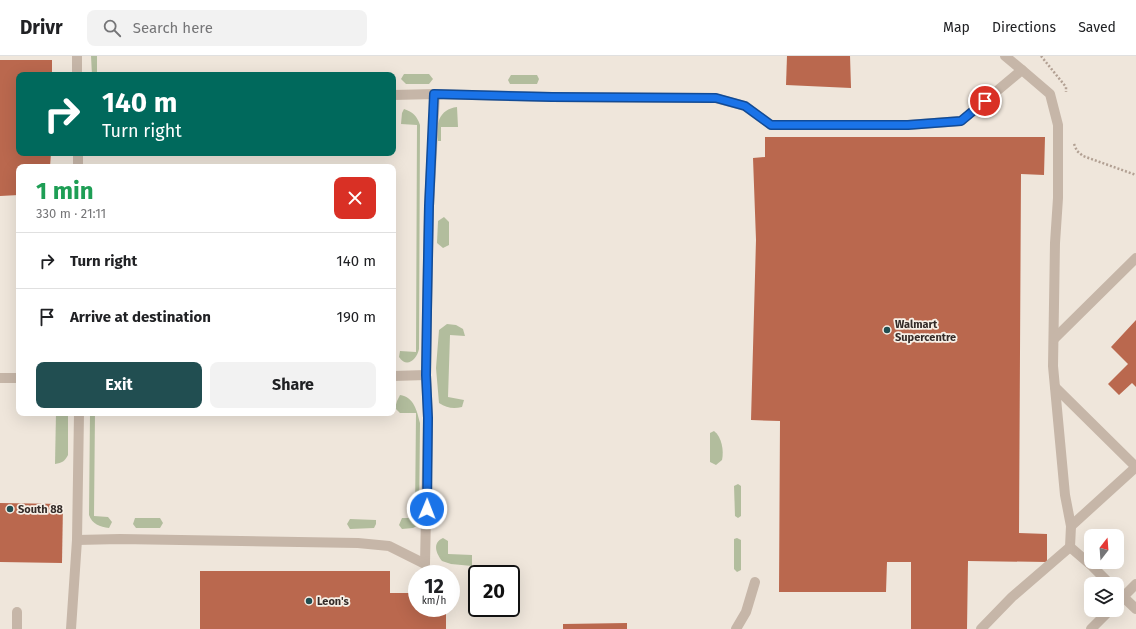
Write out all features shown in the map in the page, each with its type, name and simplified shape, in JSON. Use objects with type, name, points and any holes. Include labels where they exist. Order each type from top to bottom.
[{"type":"street","points":[[77,56],[77,72]]},
{"type":"street","points":[[981,629],[1012,598],[1070,547],[1072,526],[1064,495],[1054,366],[1058,125],[1050,94],[1005,56]]},
{"type":"street","points":[[396,95],[434,94],[552,97],[716,98],[745,106],[771,125],[908,125],[961,121],[1022,70]]},
{"type":"street","points":[[77,540],[358,543],[389,546],[425,564],[428,418],[426,375],[429,206],[434,94]]},
{"type":"street","points":[[1054,340],[1136,258]]},
{"type":"street","points":[[396,376],[426,375]]},
{"type":"street","points":[[0,378],[16,378]]},
{"type":"street","points":[[1055,387],[1136,467],[1072,526]]},
{"type":"street","points":[[71,629],[77,540],[79,416]]},
{"type":"street","points":[[1070,547],[1103,577]]},
{"type":"street","points":[[736,629],[746,612],[755,582]]},
{"type":"street","points":[[1124,593],[1136,584]]},
{"type":"street","points":[[1124,601],[1136,609]]},
{"type":"street","points":[[17,612],[17,629]]},
{"type":"street","points":[[1090,629],[1103,617]]},
{"type":"path","points":[[1041,56],[1066,87],[1067,95]]},
{"type":"path","points":[[1073,140],[1077,151],[1083,156],[1136,175]]},
{"type":"green space","points":[[91,56],[97,56],[97,72],[92,72]]},
{"type":"green space","points":[[404,74],[429,74],[433,79],[429,84],[406,84],[401,79]]},
{"type":"green space","points":[[511,75],[537,75],[539,79],[537,84],[510,84],[508,80]]},
{"type":"green space","points":[[457,107],[458,127],[441,127],[441,141],[438,141],[437,129],[442,114],[451,108]]},
{"type":"green space","points":[[404,109],[418,119],[420,125],[419,349],[414,359],[408,362],[402,361],[399,357],[400,351],[416,352],[417,125],[401,124]]},
{"type":"green space","points":[[444,217],[449,222],[449,245],[443,248],[437,243],[438,221]]},
{"type":"green space","points":[[447,324],[456,325],[463,329],[465,336],[450,335],[448,397],[464,400],[462,407],[459,408],[450,408],[439,403],[436,368],[439,330]]},
{"type":"green space","points":[[400,395],[409,399],[416,409],[420,423],[419,520],[417,526],[402,529],[399,525],[402,518],[415,518],[416,413],[400,413],[396,409],[397,401]]},
{"type":"green space","points":[[56,416],[68,416],[68,455],[66,459],[55,464]]},
{"type":"green space","points":[[90,416],[95,416],[94,516],[108,517],[112,522],[109,528],[102,527],[92,521],[89,515]]},
{"type":"green space","points":[[714,431],[721,440],[723,453],[722,460],[716,465],[710,462],[710,433]]},
{"type":"green space","points":[[738,484],[741,486],[741,516],[738,518],[735,516],[734,486]]},
{"type":"green space","points":[[135,518],[160,518],[163,523],[160,528],[136,528],[133,524]]},
{"type":"green space","points":[[350,519],[376,520],[376,524],[374,528],[350,529],[347,524]]},
{"type":"green space","points":[[443,538],[448,541],[448,554],[472,555],[472,565],[451,564],[442,561],[436,548],[437,543]]},
{"type":"green space","points":[[737,538],[741,540],[741,570],[737,572],[734,569],[734,539]]},
{"type":"building","points":[[787,56],[850,56],[851,88],[786,85]]},
{"type":"building","points":[[0,60],[52,60],[52,72],[16,72],[16,156],[51,156],[50,164],[16,164],[16,195],[0,196]]},
{"type":"building","name":"Walmart Supercentre","points":[[765,137],[1045,137],[1044,175],[1021,174],[1019,533],[1047,534],[1047,562],[968,561],[967,629],[911,629],[911,562],[887,562],[886,592],[779,592],[780,421],[751,420],[756,240],[753,158],[765,157]]},
{"type":"building","points":[[1136,320],[1136,387],[1132,383],[1119,395],[1108,384],[1128,364],[1111,347]]},
{"type":"building","points":[[0,503],[63,504],[62,563],[0,562]]},
{"type":"building","name":"Leon's","points":[[200,571],[390,571],[390,593],[408,593],[408,617],[446,617],[446,629],[200,629]]},
{"type":"building","points":[[627,623],[627,629],[563,629],[563,624]]},
{"type":"place","name":"Walmart Supercentre","points":[[887,330]]},
{"type":"place","name":"South 88","points":[[10,509]]},
{"type":"place","name":"Leon's","points":[[309,601]]},
{"type":"route","points":[[427,509],[427,311],[429,206],[434,94],[552,97],[716,98],[745,106],[771,125],[908,125],[961,121],[985,101]]}]
